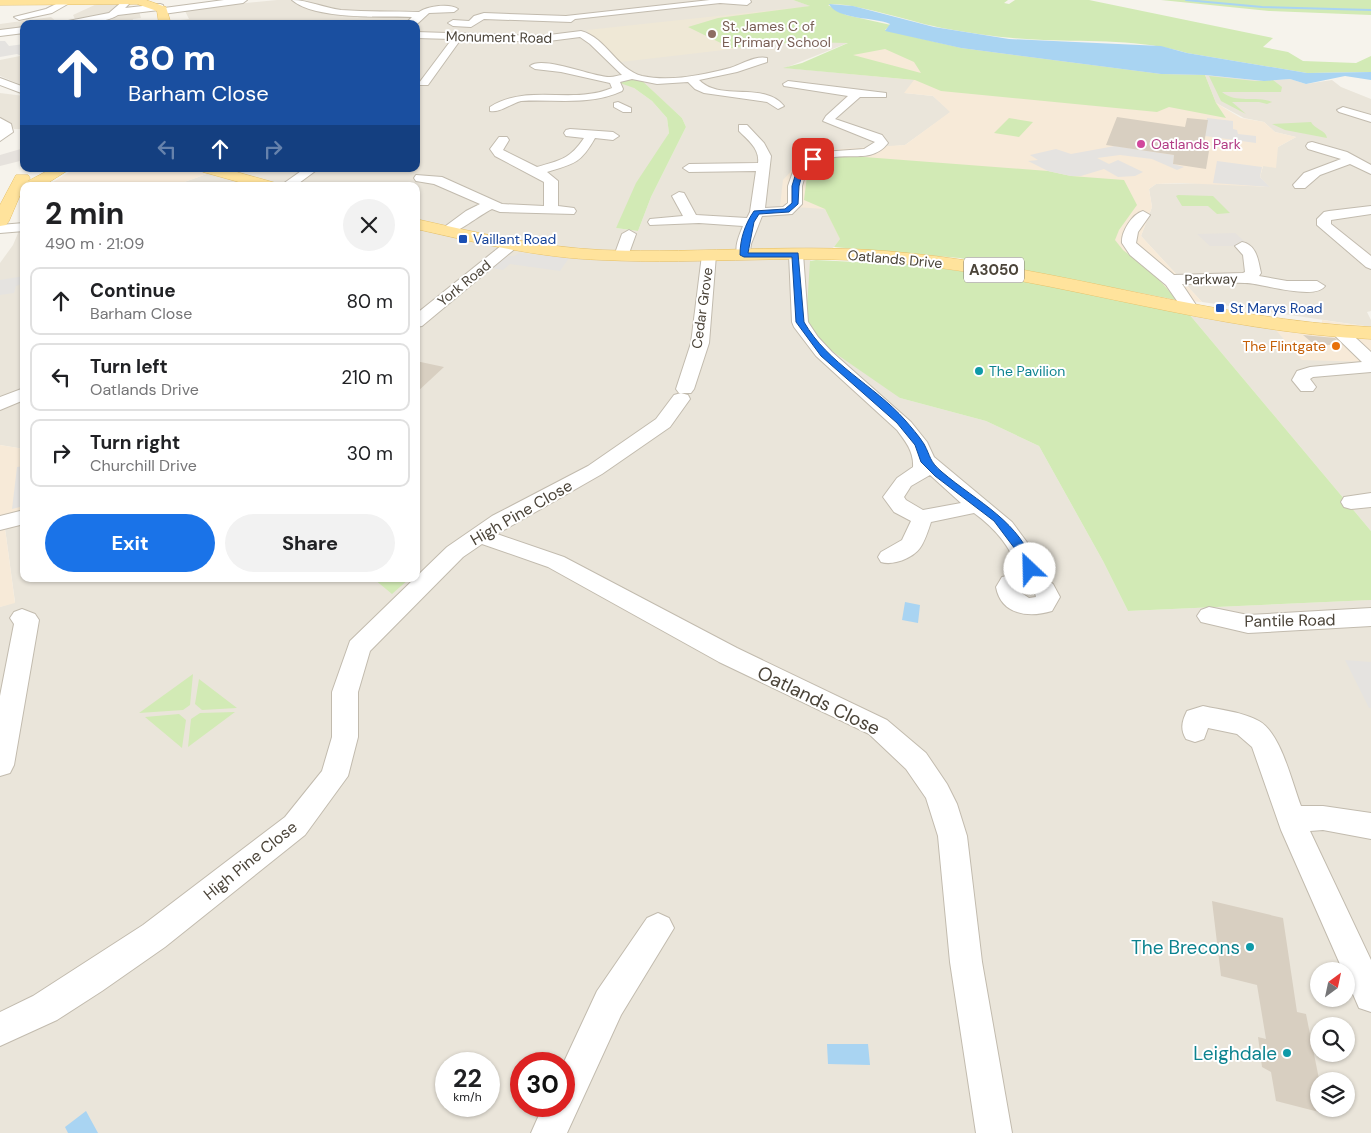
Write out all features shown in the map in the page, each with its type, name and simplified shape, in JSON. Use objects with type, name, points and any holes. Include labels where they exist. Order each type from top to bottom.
[{"type":"main road","points":[[0,2],[136,1],[162,9],[163,20]]},
{"type":"main road","points":[[0,221],[19,180],[53,172]]},
{"type":"main road","points":[[219,172],[255,182]]},
{"type":"main road","name":"Oatlands Drive","points":[[420,225],[560,252],[621,256],[862,255],[955,264],[1190,308],[1338,331],[1371,333]]},
{"type":"street","points":[[117,12],[162,9],[190,3],[243,0]]},
{"type":"street","points":[[453,24],[471,24],[477,18],[484,16],[571,18],[709,3],[720,0],[747,2]]},
{"type":"street","points":[[19,17],[49,11],[69,1]]},
{"type":"street","points":[[82,20],[108,16],[136,1]]},
{"type":"street","points":[[369,13],[380,6]]},
{"type":"street","points":[[563,6],[582,32],[581,34],[632,76]]},
{"type":"street","points":[[303,7],[420,15]]},
{"type":"street","points":[[414,20],[433,9],[454,9]]},
{"type":"street","points":[[420,23],[427,24]]},
{"type":"street","points":[[0,33],[20,30]]},
{"type":"street","name":"Monument Road","points":[[420,35],[548,39],[581,34]]},
{"type":"street","points":[[424,83],[459,36]]},
{"type":"street","points":[[535,66],[614,80],[632,76],[651,79],[692,79],[716,75],[763,60]]},
{"type":"street","points":[[692,79],[699,87],[722,95],[770,100],[778,106]]},
{"type":"street","points":[[494,109],[502,102],[514,99],[571,99],[606,94],[618,88],[614,80]]},
{"type":"street","points":[[0,81],[19,89]]},
{"type":"street","points":[[788,84],[857,94],[882,94]]},
{"type":"street","points":[[0,90],[19,89]]},
{"type":"street","points":[[606,94],[622,108],[606,107]]},
{"type":"street","points":[[655,222],[754,217],[787,211],[795,204],[795,186],[801,166],[813,159],[830,154],[865,154],[876,150],[882,143],[878,138],[829,121],[857,94]]},
{"type":"street","points":[[708,103],[722,95]]},
{"type":"street","points":[[1343,110],[1371,119]]},
{"type":"street","points":[[743,128],[765,156],[754,217],[744,244],[744,255]]},
{"type":"street","points":[[2,131],[20,131]]},
{"type":"street","points":[[570,133],[612,136]]},
{"type":"street","points":[[536,171],[570,161],[579,155],[592,134]]},
{"type":"street","points":[[486,143],[502,142],[496,149],[499,153],[536,171],[551,181],[550,210]]},
{"type":"street","points":[[1312,146],[1332,148],[1371,170]]},
{"type":"street","points":[[1300,185],[1302,180],[1324,168],[1353,159]]},
{"type":"street","points":[[689,168],[764,167]]},
{"type":"street","points":[[292,182],[307,172]]},
{"type":"street","points":[[421,178],[437,180],[490,205],[521,211],[569,211]]},
{"type":"street","points":[[679,196],[692,220]]},
{"type":"street","points":[[448,231],[471,214],[490,205]]},
{"type":"street","points":[[1371,210],[1329,215],[1324,219],[1324,225],[1371,264]]},
{"type":"street","points":[[1143,216],[1130,233],[1129,242],[1134,250],[1170,280]]},
{"type":"street","points":[[0,230],[20,228]]},
{"type":"street","points":[[621,256],[629,234]]},
{"type":"street","name":"York Road","points":[[420,319],[512,244]]},
{"type":"street","name":"Parkway","points":[[1170,280],[1247,278],[1253,273],[1250,254],[1242,246]]},
{"type":"street","points":[[796,254],[800,322],[804,330],[824,354],[901,421],[919,445],[924,460],[923,470],[904,482],[893,496],[898,505],[914,515],[923,517],[965,510],[974,503]]},
{"type":"street","name":"Cedar Grove","points":[[683,394],[700,343],[709,255]]},
{"type":"street","points":[[1247,278],[1287,286],[1317,286]]},
{"type":"street","name":"Parkway","points":[[1170,280],[1183,294],[1190,308]]},
{"type":"street","points":[[1338,331],[1371,361]]},
{"type":"street","points":[[1307,387],[1301,380],[1303,375],[1310,372],[1371,367]]},
{"type":"street","name":"High Pine Close","points":[[0,1029],[45,1008],[154,936],[295,826],[334,776],[345,737],[345,692],[360,647],[455,552],[478,535],[595,470],[663,423],[683,394]]},
{"type":"street","points":[[0,404],[20,395]]},
{"type":"street","points":[[924,460],[974,503],[998,519],[1012,535],[1026,557],[1033,581]]},
{"type":"street","points":[[888,557],[912,545],[923,517]]},
{"type":"street","points":[[0,523],[20,518]]},
{"type":"street","name":"Oatlands Close","points":[[478,535],[541,555],[570,568],[728,655],[878,727],[897,740],[915,758],[931,780],[944,805],[950,826],[958,866],[958,903],[965,954],[994,1133]]},
{"type":"street","name":"Pantile Road","points":[[1208,616],[1248,624],[1371,617]]},
{"type":"street","points":[[0,765],[27,620],[22,618]]},
{"type":"street","points":[[1196,732],[1196,718],[1203,716],[1242,725],[1251,729],[1263,741],[1295,830],[1371,996]]},
{"type":"street","points":[[1295,830],[1303,818],[1323,818],[1371,826]]},
{"type":"street","points":[[575,1077],[609,1003],[658,928]]},
{"type":"street","points":[[549,1133],[556,1117]]},
{"type":"shaded area","points":[[277,0],[793,0],[811,6],[800,8],[850,42],[785,68],[915,80],[905,93],[933,96],[951,112],[905,145],[845,151],[825,209],[841,239],[834,247],[810,261],[900,398],[986,421],[1039,446],[1103,561],[1128,611],[1371,600],[1371,1133],[0,1133],[0,607],[15,602],[4,521],[20,517],[20,582],[420,582],[420,182],[184,182],[212,172],[225,172],[235,175],[240,172],[420,172],[420,20],[180,20],[189,19],[184,9]],"holes":[[[642,82],[682,118],[686,127],[651,197],[638,231],[616,228],[669,133],[667,118],[652,101],[634,88]]]},
{"type":"shaded area","points":[[99,3],[124,3],[139,11],[141,18],[133,20],[106,20],[99,18],[105,14],[75,19],[73,15]]},
{"type":"shaded area","name":"St. James C of E Primary School","points":[[811,6],[817,39],[621,62],[590,37],[587,30]]},
{"type":"shaded area","points":[[51,17],[54,20],[29,20]]},
{"type":"shaded area","points":[[20,21],[20,30],[0,33],[0,24]]},
{"type":"shaded area","points":[[905,39],[1205,75],[1216,103],[1241,118],[1264,122],[1275,132],[1296,137],[1278,147],[1276,168],[1263,166],[1260,177],[1270,187],[1181,183],[1156,184],[1149,189],[1152,207],[1141,236],[1202,302],[1177,300],[960,258],[834,247],[840,239],[825,209],[780,206],[783,180],[810,151],[905,145],[950,112],[933,96],[904,93],[914,80],[841,73],[851,55]]},
{"type":"shaded area","points":[[0,41],[5,41],[9,46],[20,45],[20,55],[17,54],[0,57]]},
{"type":"shaded area","points":[[20,56],[20,84],[0,76],[0,60]]},
{"type":"shaded area","points":[[1205,75],[1264,81],[1290,79],[1306,84],[1332,80],[1341,87],[1371,99],[1371,311],[1367,312],[1371,320],[1371,327],[1202,302],[1141,236],[1152,207],[1149,189],[1156,184],[1213,183],[1269,187],[1260,177],[1263,166],[1278,147],[1296,137],[1275,132],[1264,122],[1244,118],[1216,103]]},
{"type":"shaded area","points":[[0,93],[20,96],[20,129],[14,129],[10,123],[0,118]]},
{"type":"shaded area","points":[[1207,118],[1233,121],[1233,129],[1237,130],[1238,134],[1256,136],[1256,143],[1205,136]]},
{"type":"shaded area","name":"Oatlands Park","points":[[1115,146],[1174,155],[1173,164],[1184,167],[1177,170],[1152,159],[1120,155],[1097,158],[1109,164],[1118,160],[1143,172],[1135,176],[1118,177],[1104,169],[1081,176],[1071,176],[1048,171],[1028,161],[1038,160],[1030,155],[1056,149],[1071,154]]},
{"type":"shaded area","points":[[20,149],[20,161],[0,166],[0,155]]},
{"type":"shaded area","points":[[1217,161],[1262,167],[1260,177],[1270,187],[1213,183]]},
{"type":"shaded area","points":[[69,172],[212,172],[184,182],[53,182]]},
{"type":"shaded area","points":[[225,172],[240,172],[235,175]]},
{"type":"shaded area","points":[[20,228],[20,448],[0,445],[0,263],[13,245]]},
{"type":"shaded area","points":[[1235,233],[1250,246],[1210,246],[1197,234]]},
{"type":"shaded area","points":[[519,253],[569,258],[560,271],[510,264],[503,270],[492,268],[508,256],[514,256]]},
{"type":"shaded area","points":[[20,277],[20,284],[16,286],[14,293],[0,295],[0,280]]},
{"type":"shaded area","points":[[1189,314],[1274,328],[1360,360],[1371,362],[1371,531]]},
{"type":"shaded area","points":[[1322,320],[1371,327],[1371,362],[1302,360],[1274,328],[1321,333]]},
{"type":"shaded area","points":[[0,445],[20,448],[20,517],[4,521],[15,603],[0,607]]},
{"type":"shaded area","points":[[17,467],[20,467],[20,507],[12,509]]},
{"type":"shaded area","points":[[1345,660],[1371,662],[1371,708],[1369,708]]},
{"type":"green space","points":[[793,0],[1008,0],[1004,3],[1009,4],[1015,0],[1089,0],[1273,38],[1263,47],[1288,52],[1303,61],[1356,63],[1371,56],[1371,72],[1307,73],[1187,53],[1152,45],[993,36],[931,26],[850,6],[828,5],[846,15],[891,25],[885,30],[961,48],[1161,74],[1205,75],[1216,103],[1226,118],[1169,107],[1157,112],[941,91],[915,80],[783,68],[802,63],[848,43],[799,42],[731,48],[688,27],[718,18],[810,6]],"holes":[[[885,49],[914,62],[921,73],[853,55]]]},
{"type":"green space","points":[[1161,0],[1371,0],[1371,15],[1269,11]]},
{"type":"green space","points":[[1209,76],[1255,81],[1273,80],[1282,87],[1281,92],[1222,92],[1233,98],[1259,99],[1272,102],[1267,104],[1259,102],[1232,102],[1246,114],[1221,101]]},
{"type":"green space","points":[[639,78],[682,118],[686,127],[651,197],[638,231],[616,228],[636,183],[669,133],[667,118],[652,101],[634,88],[620,83],[625,80]]},
{"type":"green space","points":[[1009,118],[1033,122],[1019,137],[994,133]]},
{"type":"green space","points":[[1311,122],[1327,138],[1285,130],[1272,124]]},
{"type":"green space","points":[[851,156],[1048,171],[1071,176],[1124,180],[1137,205],[1119,230],[1115,240],[1123,250],[1155,275],[1177,300],[960,258],[834,247],[840,239],[825,209],[804,200],[808,168],[835,157]]},
{"type":"green space","points":[[1176,196],[1213,196],[1230,213],[1217,214],[1208,206],[1182,206]]},
{"type":"green space","points":[[810,261],[915,265],[975,273],[994,280],[1013,279],[1189,314],[1371,531],[1371,600],[1128,611],[1103,561],[1039,446],[986,421],[900,398],[829,349],[814,333],[806,322]]},
{"type":"green space","points":[[378,582],[406,582],[392,594]]},
{"type":"green space","points":[[193,674],[190,705],[183,710],[139,713]]},
{"type":"green space","points":[[199,679],[237,708],[202,710],[195,704]]},
{"type":"green space","points":[[235,712],[188,747],[191,719],[200,713]]},
{"type":"green space","points":[[179,714],[186,720],[182,748],[145,717]]},
{"type":"water","points":[[829,4],[853,6],[934,27],[1009,39],[1161,46],[1187,53],[1307,73],[1371,72],[1371,80],[1345,76],[1306,84],[1290,79],[1264,81],[1205,75],[1161,74],[961,48],[885,31],[890,24],[848,16],[833,9]]},
{"type":"water","points":[[905,602],[920,605],[918,623],[902,620]]},
{"type":"water","points":[[827,1044],[868,1044],[870,1065],[828,1064]]},
{"type":"water","points":[[86,1111],[98,1133],[68,1133],[65,1127]]},
{"type":"building","name":"Oatlands Park","points":[[1117,117],[1185,127],[1187,118],[1208,120],[1203,150],[1209,151],[1206,169],[1173,164],[1174,155],[1106,145]]},
{"type":"building","points":[[1303,335],[1335,338],[1341,344],[1316,346]]},
{"type":"building","points":[[420,362],[444,367],[420,389]]},
{"type":"building","points":[[1212,901],[1283,918],[1297,1012],[1306,1014],[1310,1034],[1310,1062],[1316,1062],[1318,1072],[1310,1072],[1310,1110],[1276,1101],[1271,1072],[1262,1067],[1258,1037],[1266,1039],[1257,985],[1221,976]]},
{"type":"waterway","points":[[1186,0],[1262,7],[1371,10]]},
{"type":"place","name":"St. James C of E Primary School","points":[[712,34]]},
{"type":"place","name":"Oatlands Park","points":[[1141,144]]},
{"type":"place","name":"Vaillant Road","points":[[463,239]]},
{"type":"place","name":"St Marys Road","points":[[1220,308]]},
{"type":"place","name":"The Flintgate","points":[[1336,346]]},
{"type":"place","name":"The Pavilion","points":[[979,371]]},
{"type":"place","name":"The Brecons","points":[[1250,947]]},
{"type":"place","name":"Leighdale","points":[[1287,1053]]},
{"type":"route","points":[[813,159],[801,166],[795,186],[795,204],[787,211],[757,212],[751,222],[744,244],[744,255],[796,254],[800,322],[804,330],[824,354],[901,421],[919,445],[924,460],[938,474],[966,494],[974,503],[998,519],[1012,535],[1026,557],[1030,569]]}]
